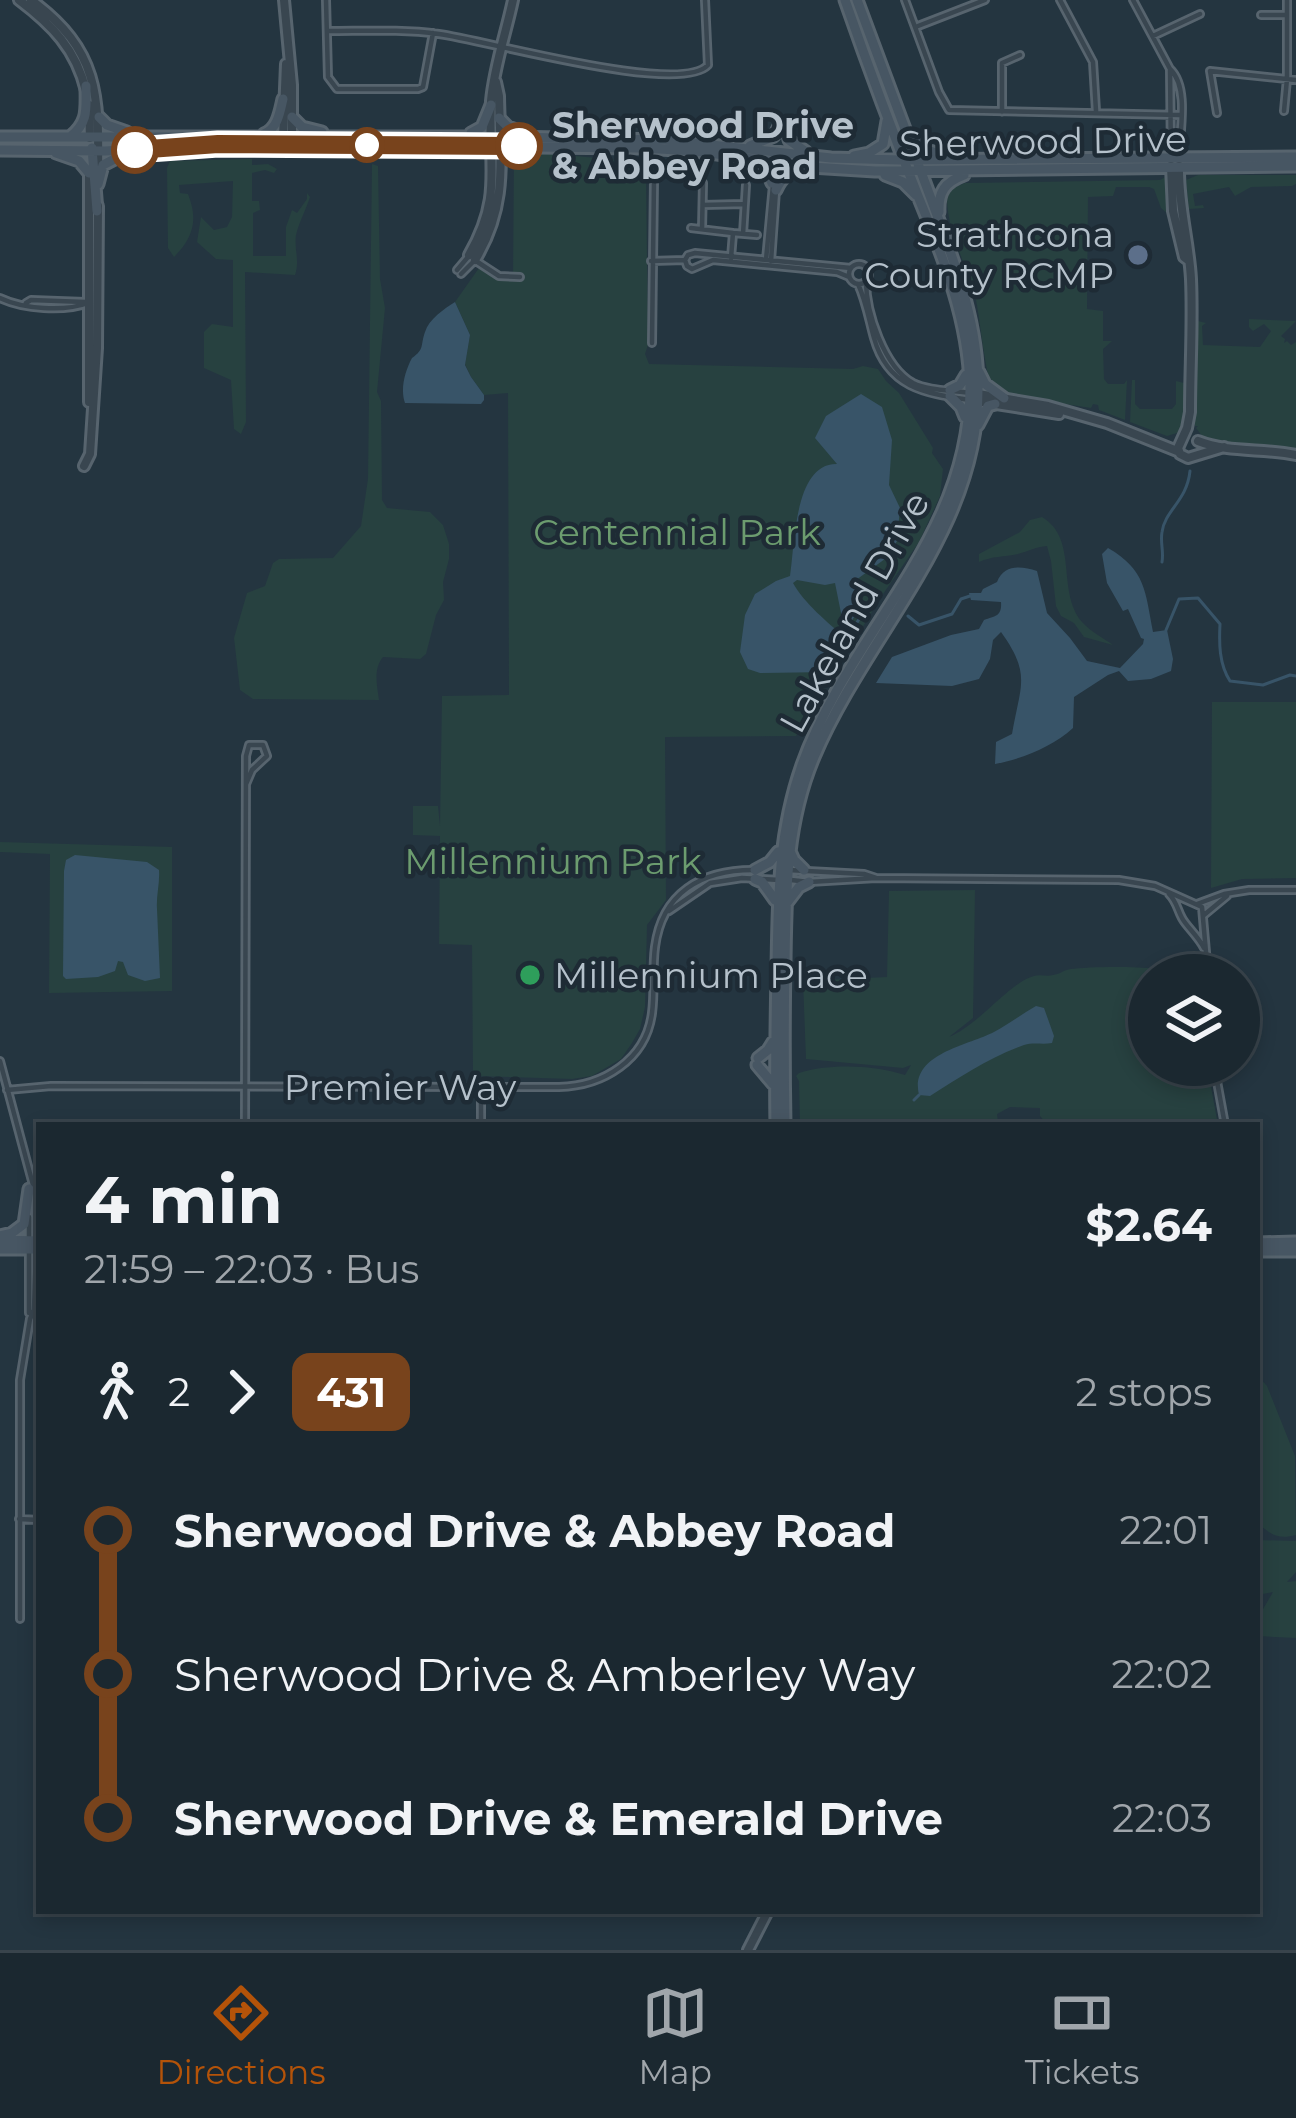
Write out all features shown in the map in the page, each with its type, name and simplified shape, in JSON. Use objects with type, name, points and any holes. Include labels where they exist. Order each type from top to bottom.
[{"type":"main road","name":"Lakeland Drive","points":[[785,849],[814,758],[850,688],[937,546],[962,484],[973,436],[969,306],[942,229],[883,102],[845,0]]},
{"type":"main road","name":"Lakeland Drive","points":[[857,0],[907,134],[919,199],[956,296],[973,370]]},
{"type":"main road","points":[[70,136],[84,121],[86,86]]},
{"type":"main road","points":[[251,137],[271,131],[283,99]]},
{"type":"main road","points":[[843,159],[883,144],[887,125],[883,102]]},
{"type":"main road","points":[[457,137],[480,130],[491,105]]},
{"type":"main road","points":[[99,117],[106,125],[144,137]]},
{"type":"main road","points":[[292,117],[307,129],[351,137]]},
{"type":"main road","points":[[500,118],[516,130],[542,138]]},
{"type":"main road","points":[[784,125],[789,140],[814,162],[774,186],[766,171],[741,160],[740,153],[774,136],[784,125]]},
{"type":"main road","points":[[907,134],[931,152],[956,160]]},
{"type":"main road","name":"Sherwood Drive","points":[[0,137],[70,136],[93,147],[135,150],[351,137],[664,140],[875,171],[956,160],[1296,161]]},
{"type":"main road","name":"Sherwood Drive","points":[[0,150],[51,151],[144,137],[251,137],[496,141],[740,153]]},
{"type":"main road","points":[[22,151],[32,146],[93,147],[160,137]]},
{"type":"main road","points":[[93,147],[98,211]]},
{"type":"main road","points":[[98,184],[104,165],[135,150]]},
{"type":"main road","points":[[51,151],[79,161],[89,173]]},
{"type":"main road","name":"Sherwood Drive","points":[[814,162],[843,159],[984,171],[1175,162]]},
{"type":"main road","points":[[854,170],[862,166],[991,164],[1010,159]]},
{"type":"main road","points":[[913,167],[951,252]]},
{"type":"main road","points":[[875,171],[903,182],[919,199]]},
{"type":"main road","points":[[942,229],[939,201],[943,188],[960,176],[984,171]]},
{"type":"main road","points":[[967,422],[950,393],[973,370],[999,401],[988,406],[973,436]]},
{"type":"main road","name":"Lakeland Drive","points":[[776,1122],[787,814],[806,754],[827,710],[938,525],[955,480],[973,397]]},
{"type":"main road","points":[[804,870],[785,849],[755,874],[781,903],[809,882]]},
{"type":"main road","name":"Lakeland Drive","points":[[781,903],[785,1122]]},
{"type":"main road","points":[[776,1037],[758,1062],[776,1088]]},
{"type":"main road","points":[[0,1242],[24,1224],[29,1189]]},
{"type":"main road","points":[[0,1242],[35,1245]]},
{"type":"main road","points":[[1260,1247],[1296,1247]]},
{"type":"street","points":[[19,0],[47,21],[72,51],[86,86],[98,184],[93,303]]},
{"type":"street","points":[[31,0],[59,24],[87,63],[99,117],[89,173],[97,358],[90,454],[84,466]]},
{"type":"street","points":[[284,0],[292,85],[287,141]]},
{"type":"street","points":[[326,0],[328,76],[337,89],[423,87],[434,33]]},
{"type":"street","points":[[459,272],[488,239],[500,198],[491,105],[513,0]]},
{"type":"street","points":[[328,32],[434,33],[605,69],[698,73],[708,65],[706,0]]},
{"type":"street","points":[[905,0],[946,108],[953,112],[1180,115]]},
{"type":"street","points":[[915,27],[985,0]]},
{"type":"street","points":[[1060,0],[1093,62],[1096,112]]},
{"type":"street","points":[[1133,0],[1170,69],[1180,209],[1190,256],[1190,412],[1198,453]]},
{"type":"street","points":[[1284,111],[1287,0]]},
{"type":"street","points":[[1154,36],[1200,14]]},
{"type":"street","points":[[1261,16],[1287,15]]},
{"type":"street","points":[[1002,112],[1002,63],[1020,55]]},
{"type":"street","points":[[287,56],[283,99],[287,141]]},
{"type":"street","points":[[1170,69],[1179,82],[1175,162]]},
{"type":"street","points":[[1217,112],[1210,71],[1296,80]]},
{"type":"street","points":[[496,81],[500,118],[496,141]]},
{"type":"street","points":[[768,264],[779,158]]},
{"type":"street","points":[[652,343],[654,180]]},
{"type":"street","points":[[702,230],[703,183]]},
{"type":"street","points":[[743,234],[746,185]]},
{"type":"street","points":[[703,205],[745,204]]},
{"type":"street","points":[[691,228],[757,235]]},
{"type":"street","points":[[731,258],[733,233]]},
{"type":"street","points":[[950,393],[914,383],[893,364],[881,345],[866,292],[870,273],[865,265],[850,268],[768,264],[713,260],[692,269],[687,266],[688,255],[695,253],[768,264],[837,272],[850,278],[858,284],[887,368],[913,388],[1079,415],[1160,442],[1188,458],[1224,447]]},
{"type":"street","points":[[472,258],[499,276],[520,277]]},
{"type":"street","points":[[651,261],[686,260]]},
{"type":"street","points":[[850,268],[850,278]]},
{"type":"street","points":[[858,284],[866,281]]},
{"type":"street","points":[[0,298],[31,306],[93,303]]},
{"type":"street","points":[[1179,452],[1190,412]]},
{"type":"street","points":[[1160,442],[1197,439],[1296,455]]},
{"type":"street","points":[[245,1122],[246,784],[247,750],[259,743],[266,756],[246,784]]},
{"type":"street","points":[[782,875],[804,870],[876,878]]},
{"type":"street","name":"Premier Way","points":[[7,1090],[584,1085],[608,1076],[631,1058],[650,1023],[658,931],[672,901],[685,887],[729,871],[782,875]]},
{"type":"street","points":[[782,875],[809,882],[876,878],[1139,882],[1203,908],[1207,953]]},
{"type":"street","points":[[1181,912],[1195,903],[1249,890],[1296,890]]},
{"type":"street","points":[[1168,893],[1207,953]]},
{"type":"street","points":[[1191,927],[1230,894]]},
{"type":"street","points":[[0,1061],[36,1194]]},
{"type":"street","points":[[481,1086],[482,1122]]},
{"type":"street","points":[[1218,1086],[1225,1122]]},
{"type":"street","points":[[20,1619],[20,1385],[35,1245],[29,1177]]},
{"type":"street","points":[[19,1520],[36,1520]]},
{"type":"street","points":[[748,1950],[766,1914]]},
{"type":"green space","name":"Centennial Park","points":[[514,150],[648,163],[652,170],[643,172],[645,354],[649,364],[878,369],[899,393],[943,469],[940,496],[919,542],[796,736],[665,737],[666,900],[647,925],[640,1029],[621,1059],[592,1076],[572,1079],[473,1076],[472,945],[439,944],[440,836],[413,835],[413,806],[438,806],[440,826],[442,696],[509,695],[508,393],[484,395],[471,377],[465,364],[470,335],[455,302],[479,268],[499,280],[513,281]]},
{"type":"green space","points":[[252,159],[252,165],[277,169],[252,173],[252,201],[259,201],[260,210],[253,213],[253,256],[286,256],[286,227],[292,210],[297,213],[307,193],[310,197],[296,235],[295,275],[245,272],[246,422],[241,434],[234,429],[231,380],[204,368],[204,332],[212,324],[233,327],[233,260],[216,259],[197,242],[201,217],[214,230],[227,227],[232,217],[233,181],[179,185],[180,193],[188,194],[193,220],[190,235],[174,257],[168,248],[167,168],[170,161]]},
{"type":"green space","points":[[372,164],[378,166],[385,308],[377,392],[382,500],[387,508],[430,512],[443,525],[449,544],[444,600],[426,654],[420,659],[383,657],[377,677],[379,700],[253,699],[240,690],[234,638],[247,593],[265,586],[279,559],[333,558],[361,526],[368,479]]},
{"type":"green space","points":[[1198,175],[1296,175],[1296,184],[1251,187],[1235,196],[1229,187],[1193,194],[1195,206],[1204,208],[1189,209],[1186,180]]},
{"type":"green space","points":[[1167,176],[1168,214],[1149,187],[1116,187],[1113,196],[1088,197],[1087,309],[1103,311],[1103,341],[1112,341],[1103,349],[1104,379],[1108,384],[1127,380],[1125,420],[1099,410],[1098,405],[1038,400],[1008,393],[991,383],[976,300],[949,216],[948,190],[965,183],[1160,180]]},
{"type":"green space","points":[[1249,319],[1296,321],[1281,336],[1284,343],[1296,342],[1296,451],[1215,444],[1206,441],[1195,426],[1193,326],[1198,321],[1206,323],[1203,345],[1260,347],[1271,331],[1264,324],[1253,331]]},
{"type":"green space","points":[[1132,380],[1140,409],[1172,409],[1176,381],[1184,383],[1186,426],[1167,436],[1130,422]]},
{"type":"green space","points":[[1042,517],[1060,538],[1074,609],[1085,625],[1113,645],[1084,637],[1061,616],[1047,546],[979,562],[979,554]]},
{"type":"green space","points":[[1212,702],[1296,702],[1296,878],[1242,879],[1211,888]]},
{"type":"green space","points":[[0,842],[172,847],[172,991],[49,993],[50,854],[0,852]]},
{"type":"green space","points":[[975,890],[973,1018],[949,1037],[1034,976],[1071,969],[1128,968],[1128,1086],[1211,1086],[1217,1122],[1045,1122],[1040,1108],[1010,1107],[997,1114],[998,1122],[800,1122],[799,1073],[852,1067],[905,1075],[911,1065],[806,1059],[803,981],[887,977],[889,891]]},
{"type":"green space","points":[[1260,1378],[1295,1456],[1296,1535],[1275,1535],[1260,1525]]},
{"type":"green space","points":[[1260,1540],[1296,1541],[1296,1572],[1287,1582],[1296,1581],[1296,1638],[1260,1636],[1260,1614],[1273,1592],[1260,1594]]},
{"type":"water","points":[[455,302],[470,335],[465,365],[484,400],[481,404],[405,403],[405,374],[421,350],[427,327]]},
{"type":"water","points":[[861,394],[882,407],[892,440],[889,485],[900,508],[897,541],[889,556],[856,580],[856,614],[851,622],[843,623],[835,583],[793,583],[817,612],[850,637],[829,672],[748,669],[740,652],[745,615],[755,594],[790,576],[805,491],[823,467],[837,464],[815,438],[826,416]]},
{"type":"water","points":[[1108,548],[1137,573],[1153,632],[1167,630],[1171,671],[1128,681],[1119,671],[1108,675],[1074,697],[1073,728],[1056,741],[995,764],[996,742],[1012,734],[1021,681],[1017,659],[1001,632],[993,640],[979,679],[952,686],[876,683],[892,657],[979,629],[984,620],[997,615],[1001,602],[971,600],[969,593],[981,593],[1014,568],[1037,571],[1047,613],[1087,661],[1120,668],[1144,639],[1107,583],[1102,554]]},
{"type":"water","points":[[75,855],[147,862],[159,870],[160,978],[145,981],[128,975],[118,961],[115,971],[98,977],[63,976],[64,871],[66,860]]},
{"type":"water","points":[[1036,1006],[1044,1008],[1052,1043],[1011,1050],[930,1096],[919,1095],[918,1081],[931,1061]]},
{"type":"waterway","points":[[1162,562],[1164,524],[1185,490],[1190,471]]},
{"type":"waterway","points":[[908,616],[919,625],[952,614],[961,599],[970,596]]},
{"type":"waterway","points":[[1166,630],[1179,599],[1198,598],[1220,624],[1222,661],[1230,681],[1263,685],[1296,676]]},
{"type":"waterway","points":[[848,623],[856,624],[871,600],[877,602]]},
{"type":"waterway","points":[[914,1100],[919,1095]]},
{"type":"bus line","name":"431","points":[[135,150],[218,144],[519,146]]},
{"type":"place","name":"Sherwood Drive & Abbey Road","points":[[519,146]]},
{"type":"place","name":"Strathcona County RCMP","points":[[1138,255]]},
{"type":"place","name":"Millennium Place","points":[[530,975]]},
{"type":"park label","name":"Millennium Park","points":[[553,861]]}]
